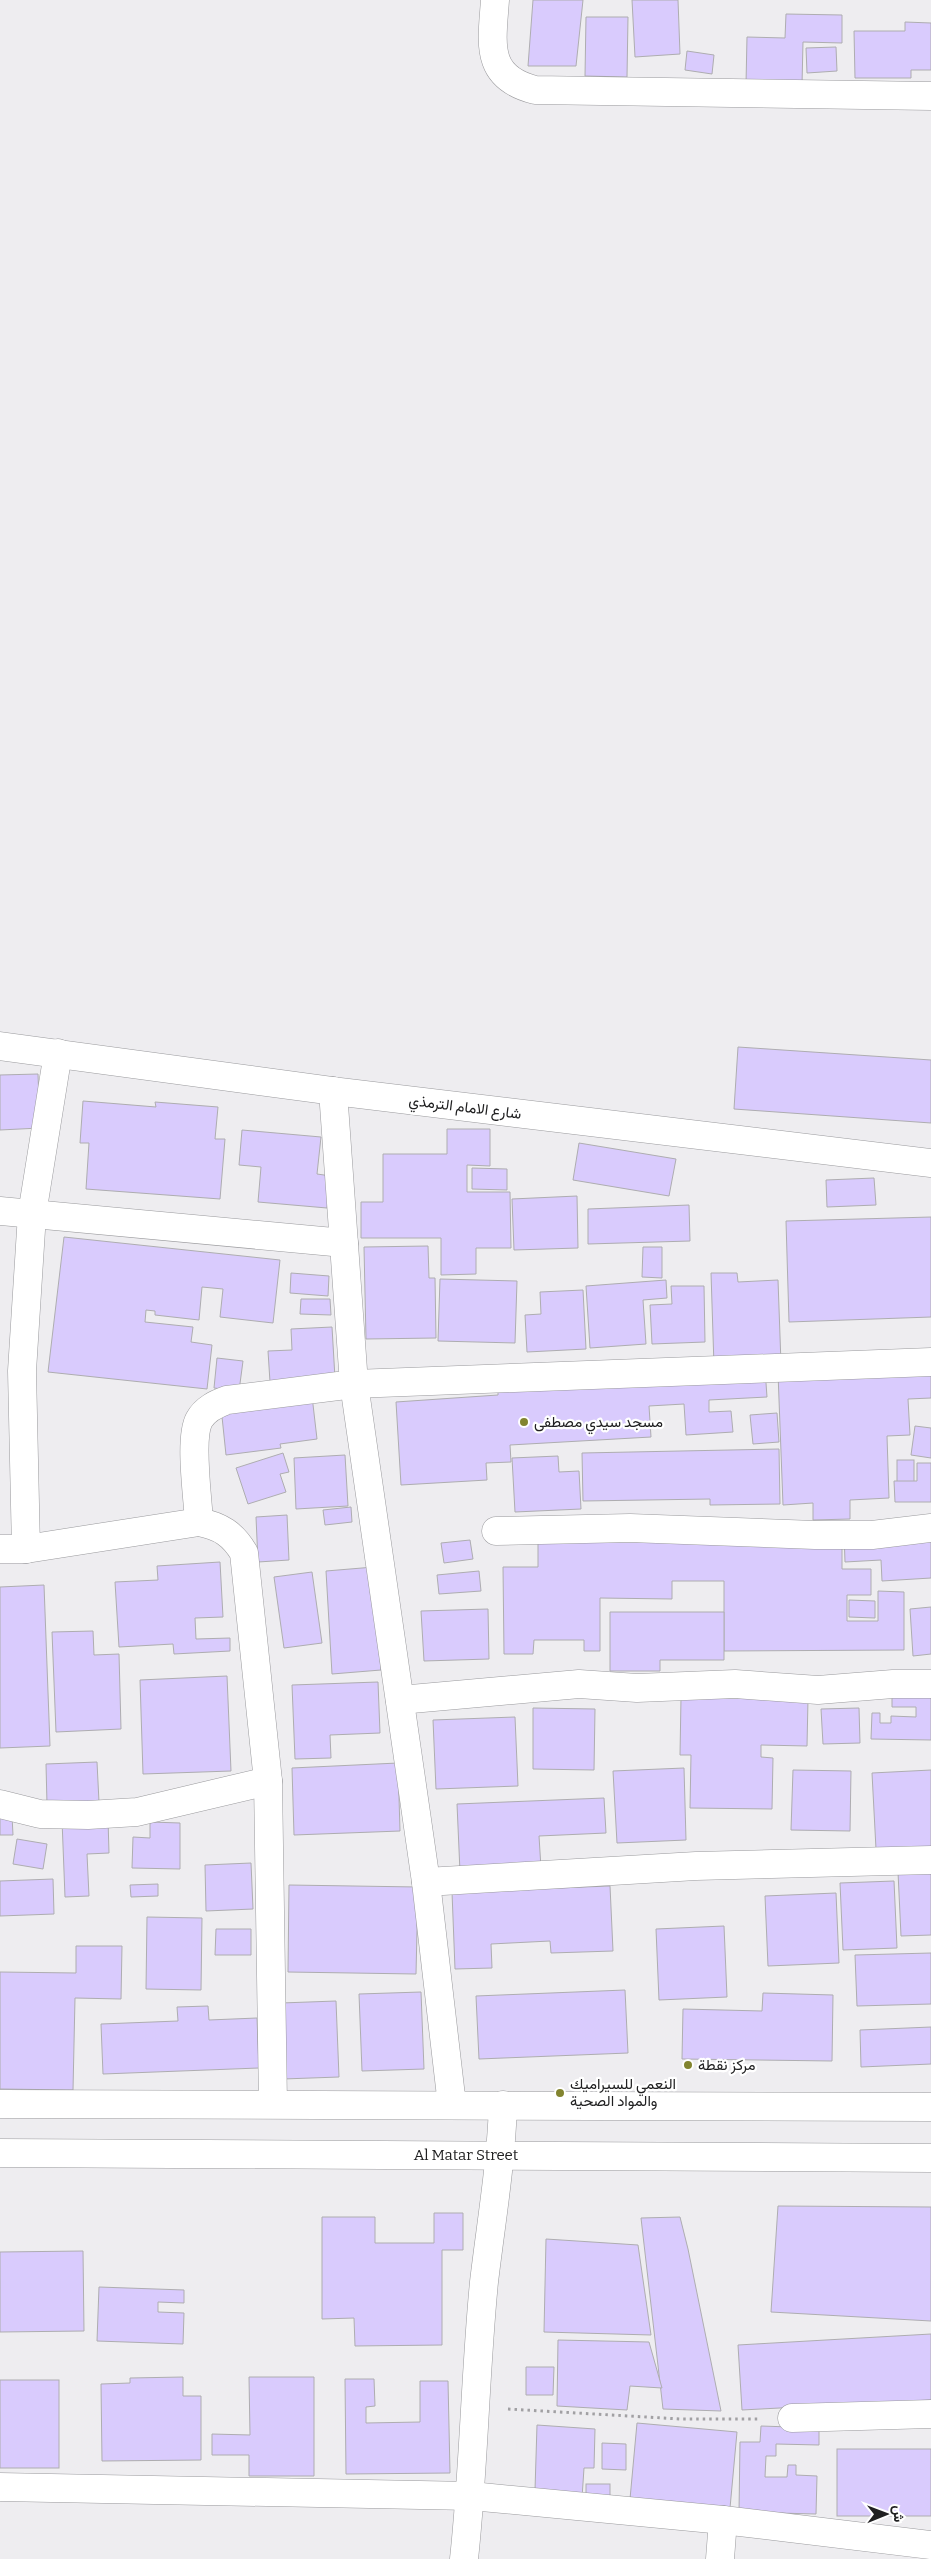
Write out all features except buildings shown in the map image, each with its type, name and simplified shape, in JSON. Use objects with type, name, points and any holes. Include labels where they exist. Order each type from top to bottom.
[{"type":"street","points":[[495,0],[492,40],[494,58],[502,74],[518,85],[535,90],[931,96]]},
{"type":"street","name":"شارع الامام الترمذي","points":[[0,1046],[333,1091],[931,1163]]},
{"type":"street","points":[[58,1054],[32,1214],[11,1372],[13,1549],[199,1522],[213,1524],[226,1531],[244,1553],[247,1567],[268,1781],[274,2104]]},
{"type":"street","points":[[333,1091],[354,1384],[426,1882],[452,2105]]},
{"type":"street","points":[[0,1211],[344,1244]]},
{"type":"street","points":[[199,1522],[195,1431],[206,1410],[216,1403],[227,1400],[354,1384],[931,1362]]},
{"type":"street","points":[[496,1531],[630,1528],[815,1535],[872,1535],[931,1528]]},
{"type":"street","points":[[400,1700],[579,1684],[637,1688],[735,1684],[818,1690],[893,1684],[931,1684]]},
{"type":"street","points":[[0,1804],[40,1814],[88,1815],[137,1812],[268,1781]]},
{"type":"street","points":[[426,1882],[696,1866],[931,1860]]},
{"type":"street","points":[[0,2104],[931,2107]]},
{"type":"street","points":[[464,2559],[471,2496],[484,2283],[501,2155],[503,2105]]},
{"type":"street","name":"Al Matar Street","points":[[0,2154],[931,2158]]},
{"type":"street","points":[[792,2418],[931,2414]]},
{"type":"street","points":[[0,2487],[471,2496],[723,2520],[931,2545]]},
{"type":"street","points":[[720,2559],[723,2520]]},
{"type":"path","points":[[477,2407],[682,2419],[792,2418]]},
{"type":"place","name":"مسجد سيدي مصطفى","points":[[524,1422]]},
{"type":"place","name":"مركز نقطة","points":[[688,2065]]},
{"type":"place","name":"النعمي للسيراميك والمواد الصحية","points":[[560,2093]]}]
